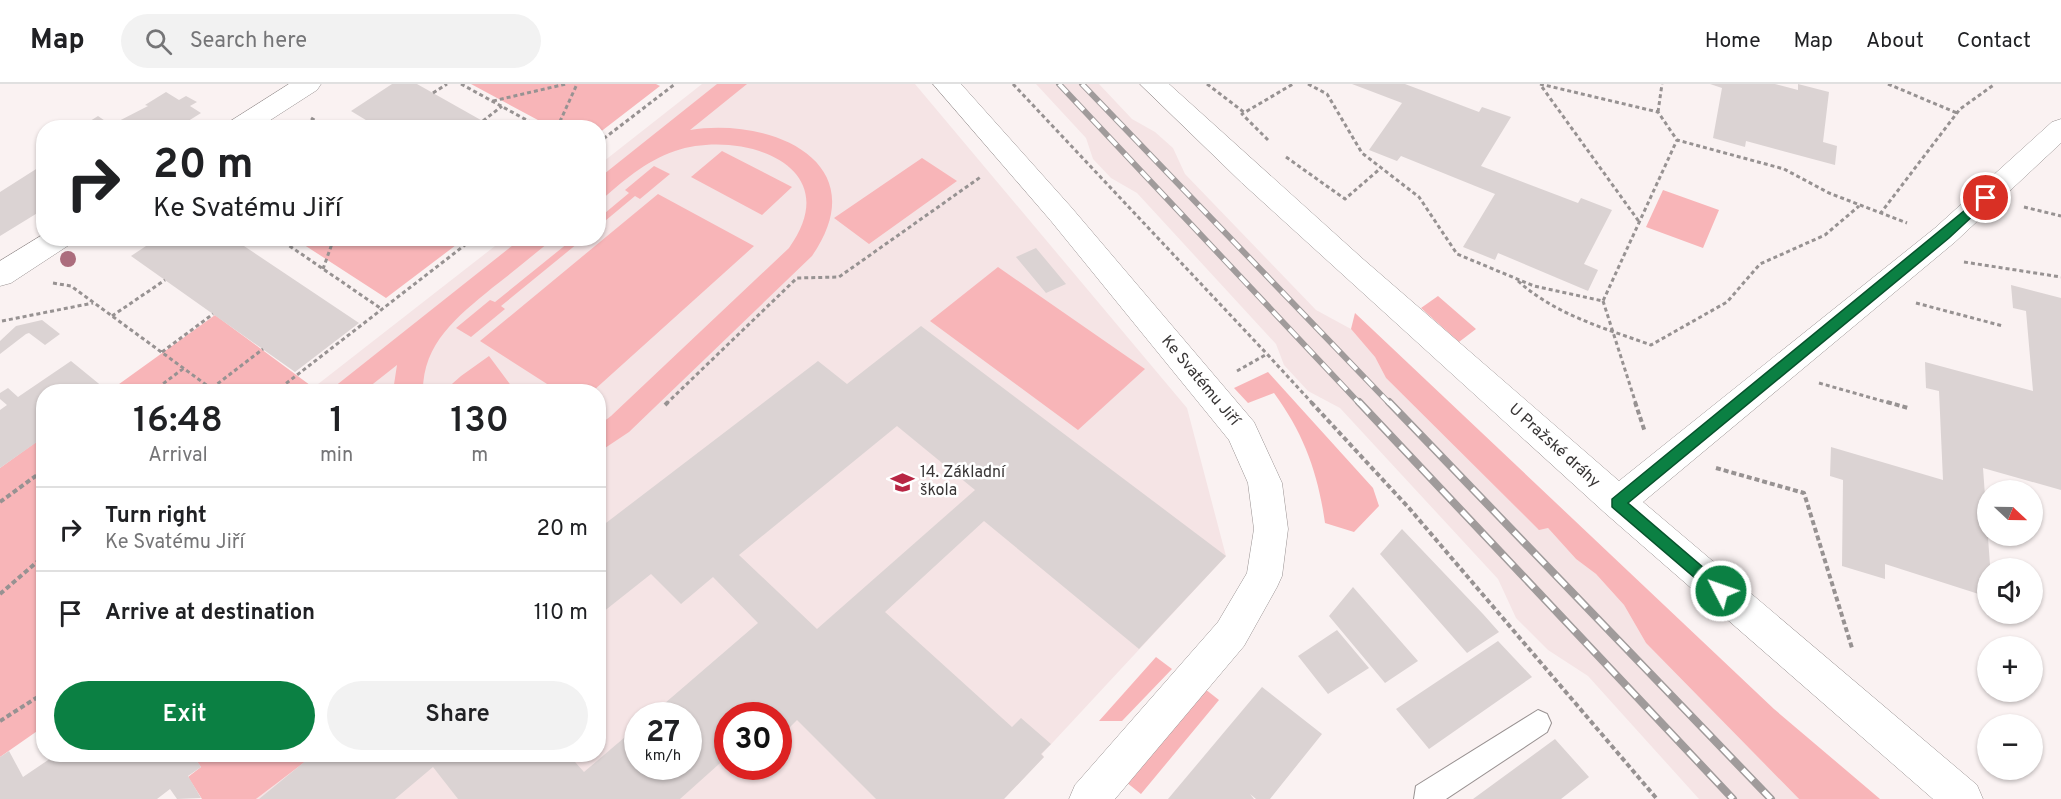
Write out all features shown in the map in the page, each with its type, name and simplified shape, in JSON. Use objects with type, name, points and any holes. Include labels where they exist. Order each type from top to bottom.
[{"type":"street","points":[[244,120],[261,98],[308,84]]},
{"type":"street","name":"Ke Svatému Jiří","points":[[945,84],[1061,214],[1242,432],[1265,483],[1271,529],[1264,576],[1232,634],[1089,799]]},
{"type":"street","name":"U Pražské dráhy","points":[[1153,84],[1282,205],[1617,503],[1963,799]]},
{"type":"street","points":[[1617,503],[1945,235],[2061,128]]},
{"type":"street","points":[[12,268],[46,246]]},
{"type":"lane","points":[[1426,796],[1538,723]]},
{"type":"path","points":[[433,93],[447,84]]},
{"type":"path","points":[[461,84],[527,120]]},
{"type":"path","points":[[492,101],[566,84]]},
{"type":"path","points":[[560,120],[576,84]]},
{"type":"path","points":[[606,137],[673,84]]},
{"type":"path","points":[[1013,84],[1409,508],[1657,799]]},
{"type":"path","points":[[1208,84],[1245,113]]},
{"type":"path","points":[[1270,142],[1242,114],[1293,84]]},
{"type":"path","points":[[1308,84],[1327,94],[1362,153],[1419,197],[1457,254],[1517,280],[1603,301]]},
{"type":"path","points":[[1662,84],[1658,112],[1677,140],[1784,169],[1829,193],[1860,206],[1945,235]]},
{"type":"path","points":[[1888,84],[1957,113]]},
{"type":"path","points":[[1984,84],[1993,85]]},
{"type":"path","points":[[1540,85],[1658,112]]},
{"type":"path","points":[[1540,85],[1640,223]]},
{"type":"path","points":[[1880,214],[1957,113],[1993,85]]},
{"type":"path","points":[[483,120],[502,106]]},
{"type":"path","points":[[308,116],[314,120]]},
{"type":"path","points":[[1677,140],[1603,301],[1666,464],[1804,493],[1855,658]]},
{"type":"path","points":[[1284,155],[1345,199],[1382,167]]},
{"type":"path","points":[[664,405],[797,278],[839,278],[989,171]]},
{"type":"path","points":[[1517,280],[1533,297],[1651,345],[1727,302],[1760,264],[1825,235],[1860,206]]},
{"type":"path","points":[[290,246],[383,310]]},
{"type":"path","points":[[323,269],[331,246]]},
{"type":"path","points":[[286,384],[464,246]]},
{"type":"path","points":[[1920,255],[2061,277]]},
{"type":"path","points":[[12,268],[51,283],[71,286],[206,384]]},
{"type":"path","points":[[112,316],[165,280]]},
{"type":"path","points":[[1875,292],[2003,326]]},
{"type":"path","points":[[2,321],[94,303]]},
{"type":"path","points":[[162,352],[213,314]]},
{"type":"path","points":[[217,384],[263,349]]},
{"type":"path","points":[[1207,390],[1266,354]]},
{"type":"path","points":[[163,384],[184,368]]},
{"type":"path","points":[[1778,372],[1908,408]]},
{"type":"path","points":[[0,502],[36,476]]},
{"type":"path","points":[[0,594],[36,564]]},
{"type":"path","points":[[0,721],[36,698]]},
{"type":"shaded area","points":[[471,84],[656,84],[660,86],[606,128],[606,120],[538,120]]},
{"type":"shaded area","name":"14. Základní škola","points":[[702,84],[915,84],[1187,408],[1226,556],[1042,754],[1044,757],[1004,799],[256,799],[305,762],[606,762],[606,384],[318,384],[495,246],[606,246],[606,159]]},
{"type":"shaded area","points":[[717,84],[747,84],[690,130],[721,128],[752,131],[781,139],[806,153],[823,171],[832,195],[829,223],[812,256],[629,432],[606,447],[606,420],[789,248],[804,219],[806,194],[796,175],[779,160],[755,150],[729,145],[701,145],[664,155],[634,173],[606,196],[606,172]]},
{"type":"shaded area","points":[[1036,84],[1099,84],[1132,119],[1155,132],[1173,148],[1185,174],[1316,310],[1351,329],[1375,357],[1386,378],[1538,529],[1548,528],[1576,559],[1596,574],[1624,605],[1646,643],[1799,799],[1699,799],[1588,676],[1548,650],[1516,618],[1498,579],[1340,408],[1308,391],[1284,365],[1276,344],[1137,193],[1111,178],[1093,159],[1086,138]]},
{"type":"shaded area","points":[[722,151],[792,187],[762,215],[691,177]]},
{"type":"shaded area","points":[[922,158],[957,181],[869,244],[834,218]]},
{"type":"shaded area","points":[[654,166],[670,174],[640,199],[635,196],[606,220],[606,212],[629,193],[625,190]]},
{"type":"shaded area","points":[[1663,190],[1719,210],[1703,248],[1646,227]]},
{"type":"shaded area","points":[[658,194],[754,246],[601,384],[547,384],[480,341],[595,246],[606,246],[606,237]]},
{"type":"shaded area","points":[[306,246],[455,246],[386,298]]},
{"type":"shaded area","points":[[512,246],[544,246],[479,299],[444,332],[429,359],[424,384],[394,384],[397,365],[373,384],[338,384]]},
{"type":"shaded area","points":[[564,246],[574,246],[501,306],[505,309],[471,337],[456,328],[490,300],[495,302]]},
{"type":"shaded area","points":[[998,267],[1145,369],[1078,430],[930,321]]},
{"type":"shaded area","points":[[1438,296],[1476,329],[1459,342],[1421,308]]},
{"type":"shaded area","points":[[1355,313],[1774,709],[1880,799],[1799,799],[1646,643],[1624,605],[1596,574],[1576,559],[1548,528],[1539,530],[1386,378],[1375,357],[1351,329]]},
{"type":"shaded area","points":[[215,315],[309,384],[119,384]]},
{"type":"shaded area","points":[[489,356],[510,384],[452,384]]},
{"type":"shaded area","points":[[1268,372],[1373,488],[1379,506],[1354,532],[1325,523],[1314,471],[1308,455],[1294,424],[1274,393],[1248,403],[1234,388]]},
{"type":"shaded area","points":[[36,442],[36,732],[0,757],[0,468]]},
{"type":"shaded area","points":[[1156,657],[1172,669],[1122,721],[1099,721]]},
{"type":"shaded area","points":[[1205,689],[1219,700],[1141,794],[1126,782]]},
{"type":"shaded area","points":[[197,762],[305,762],[256,799],[202,799],[188,777],[201,767]]},
{"type":"building","points":[[392,84],[417,84],[481,120],[366,120],[351,111]]},
{"type":"building","points":[[1352,84],[1405,84],[1479,112],[1482,107],[1511,117],[1481,166],[1578,203],[1581,198],[1612,210],[1584,264],[1598,270],[1588,291],[1498,253],[1495,260],[1463,247],[1495,194],[1401,156],[1397,161],[1369,150],[1402,103]]},
{"type":"building","points":[[1710,84],[1775,84],[1798,90],[1798,84],[1829,92],[1823,142],[1837,146],[1835,165],[1746,141],[1745,147],[1713,138],[1722,88]]},
{"type":"building","points":[[166,92],[179,100],[186,96],[197,102],[190,106],[201,113],[190,120],[121,120],[148,106],[145,105]]},
{"type":"building","points":[[98,116],[104,120],[92,120]]},
{"type":"building","points":[[36,169],[36,214],[0,236],[0,192]]},
{"type":"building","points":[[146,246],[244,246],[359,323],[295,372],[131,256]]},
{"type":"building","points":[[1036,248],[1066,284],[1046,293],[1016,257]]},
{"type":"building","points":[[2011,285],[2061,298],[2061,490],[2043,485],[2043,480],[2026,480],[1983,468],[1984,480],[1977,480],[1977,546],[1989,546],[1989,558],[1977,558],[1977,593],[1885,564],[1885,579],[1842,566],[1843,480],[1830,476],[1831,447],[1943,480],[1939,391],[1926,388],[1925,362],[2033,391],[2026,311],[2013,308]]},
{"type":"building","points":[[42,320],[60,334],[45,345],[29,333],[26,334],[0,354],[0,341],[16,326]]},
{"type":"building","points":[[921,326],[1226,556],[1139,649],[984,521],[885,612],[1012,727],[1021,718],[1051,744],[1041,754],[1044,757],[1004,799],[876,799],[797,720],[792,725],[792,702],[714,702],[714,769],[702,779],[702,702],[666,702],[758,623],[713,577],[681,604],[651,574],[606,610],[606,523],[818,361],[847,384]],"holes":[[[897,426],[975,490],[817,629],[739,555]]]},
{"type":"building","points":[[71,361],[99,384],[37,384]]},
{"type":"building","points":[[36,385],[36,443],[0,468],[0,410],[7,405],[0,399],[0,393],[8,388],[18,397]]},
{"type":"building","points":[[1402,529],[1499,632],[1467,653],[1380,554]]},
{"type":"building","points":[[1353,587],[1418,661],[1385,683],[1329,616]]},
{"type":"building","points":[[1337,630],[1369,668],[1328,694],[1298,656]]},
{"type":"building","points":[[1498,641],[1532,677],[1429,749],[1396,709]]},
{"type":"building","points":[[1262,687],[1322,734],[1270,799],[1256,799],[1250,794],[1254,799],[1168,799]]},
{"type":"building","points":[[624,738],[624,780],[701,780],[680,799],[458,799],[433,767],[395,799],[259,799],[304,762],[575,762],[584,772],[596,762],[606,762],[606,753]]},
{"type":"building","points":[[1555,739],[1589,777],[1561,799],[1473,799]]},
{"type":"building","points":[[9,751],[23,777],[45,762],[198,762],[201,767],[188,776],[201,798],[177,799],[170,789],[157,799],[0,799],[0,757]]},
{"type":"railway","points":[[1059,84],[1360,404]]},
{"type":"railway","points":[[1082,84],[1390,404]]},
{"type":"railway","points":[[1359,402],[1733,799]]},
{"type":"railway","points":[[1389,402],[1771,799]]},
{"type":"place","name":"14. Základní škola","points":[[902,482]]},
{"type":"route","points":[[1721,591],[1617,503],[1945,235],[1986,198]]}]
